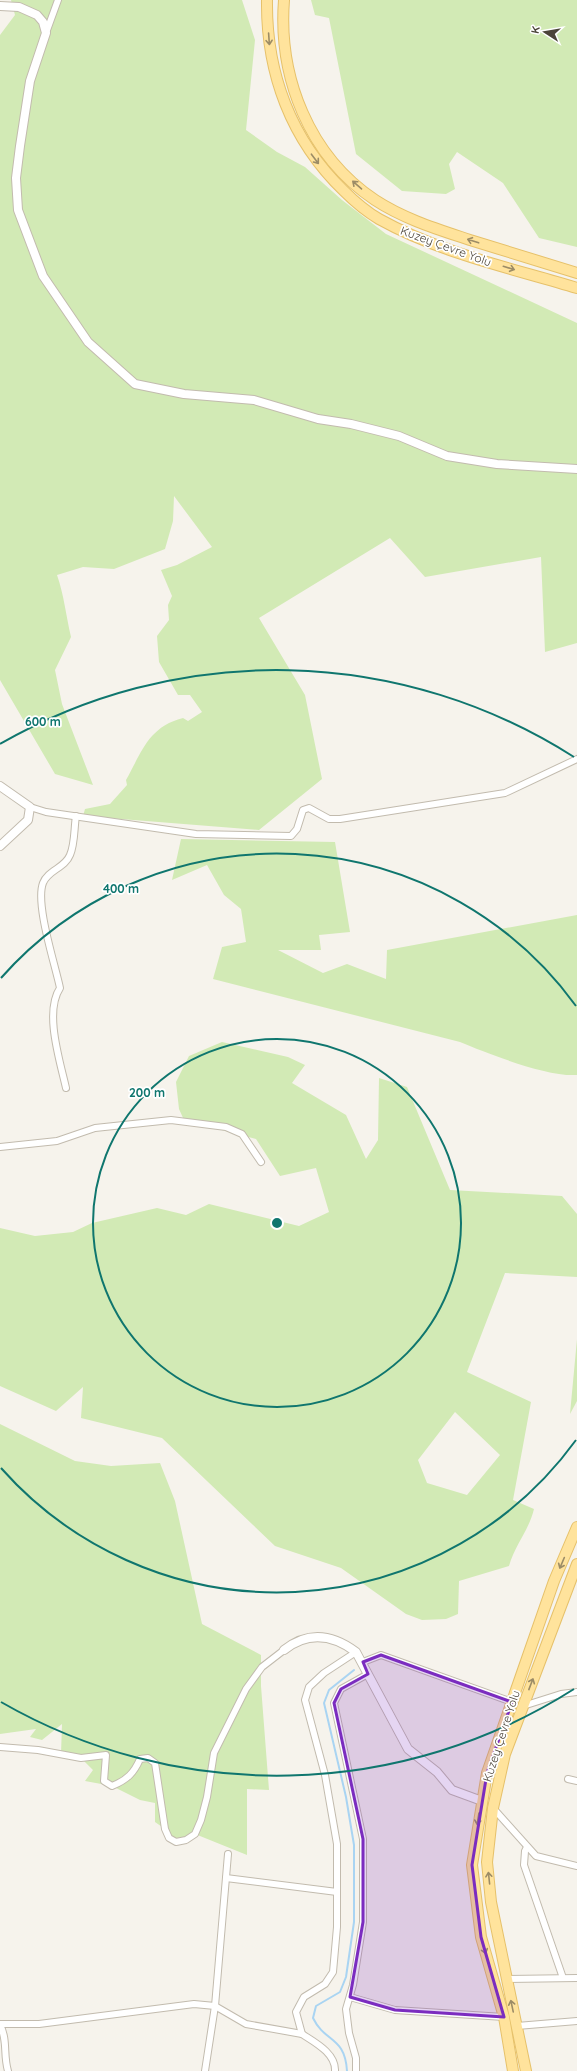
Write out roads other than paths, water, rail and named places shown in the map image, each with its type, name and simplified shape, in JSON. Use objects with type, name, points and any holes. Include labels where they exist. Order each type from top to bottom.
[{"type":"main road","name":"Kuzey Çevre Yolu","points":[[267,0],[270,51],[288,114],[305,146],[325,172],[351,198],[378,219],[408,234],[577,288]]},
{"type":"main road","name":"Kuzey Çevre Yolu","points":[[284,3],[284,44],[288,72],[304,117],[320,145],[336,165],[356,185],[381,204],[430,227],[577,273]]},
{"type":"main road","name":"Kuzey Çevre Yolu","points":[[513,2071],[504,2017],[481,1938],[472,1865],[487,1773],[554,1581],[577,1527]]},
{"type":"main road","name":"Kuzey Çevre Yolu","points":[[526,2071],[491,1902],[487,1862],[492,1808],[505,1754],[577,1564]]},
{"type":"street","points":[[58,0],[30,81],[16,178],[18,210],[43,276],[88,342],[135,384],[184,394],[254,400],[318,419],[351,424],[399,436],[447,456],[497,464],[577,469]]},
{"type":"street","points":[[0,6],[19,7],[37,15],[43,22],[46,33]]},
{"type":"street","points":[[0,786],[30,807],[46,812],[196,834],[291,836],[297,829],[303,810],[309,808],[329,819],[340,819],[505,793],[577,759]]},
{"type":"street","points":[[0,846],[28,820],[30,807]]},
{"type":"street","points":[[66,1088],[57,1047],[53,1010],[55,995],[60,988],[45,924],[41,894],[48,875],[65,863],[71,855],[76,816]]},
{"type":"street","points":[[0,1147],[57,1141],[95,1128],[171,1120],[226,1127],[242,1134],[261,1162]]},
{"type":"street","points":[[0,1747],[38,1750],[81,1758],[106,1755],[104,1781],[112,1786],[122,1782],[134,1773],[140,1759],[148,1758],[155,1763],[165,1828],[169,1838],[176,1842],[186,1840],[194,1834],[201,1820],[207,1797],[214,1753],[246,1689],[262,1667],[296,1641],[324,1637],[348,1646],[356,1652],[363,1662],[408,1749],[437,1772],[452,1790],[482,1801]]},
{"type":"street","points":[[302,2034],[296,2012],[304,1997],[324,1984],[333,1972],[337,1928],[337,1844],[325,1775],[305,1700],[309,1687],[324,1673],[356,1652]]},
{"type":"street","points":[[363,1662],[381,1655],[512,1702]]},
{"type":"street","points":[[356,2071],[356,2058],[349,2033],[346,2009],[350,1997],[363,1922],[363,1839],[334,1703],[341,1689],[368,1674]]},
{"type":"street","points":[[523,1706],[561,1694],[577,1692]]},
{"type":"street","points":[[568,1779],[577,1781]]},
{"type":"street","points":[[492,1808],[536,1856],[577,1866]]},
{"type":"street","points":[[527,1847],[524,1851],[524,1865],[562,1978]]},
{"type":"street","points":[[206,2071],[215,2006],[228,1854]]},
{"type":"street","points":[[226,1878],[337,1892]]},
{"type":"street","points":[[506,1979],[577,1978]]},
{"type":"street","points":[[350,1997],[394,2010],[504,2017]]},
{"type":"street","points":[[8,2071],[4,2058],[5,2035],[0,2024],[39,2024],[194,2004],[215,2006],[246,2024],[302,2034],[325,2049],[335,2066],[335,2071]]},
{"type":"street","points":[[517,2026],[577,2021]]},
{"type":"waterway","points":[[347,2071],[343,2051],[339,2045],[323,2032],[313,2018],[316,2006],[340,1992],[346,1977],[354,1922],[354,1845],[346,1797],[324,1703],[329,1690],[354,1670]]}]
